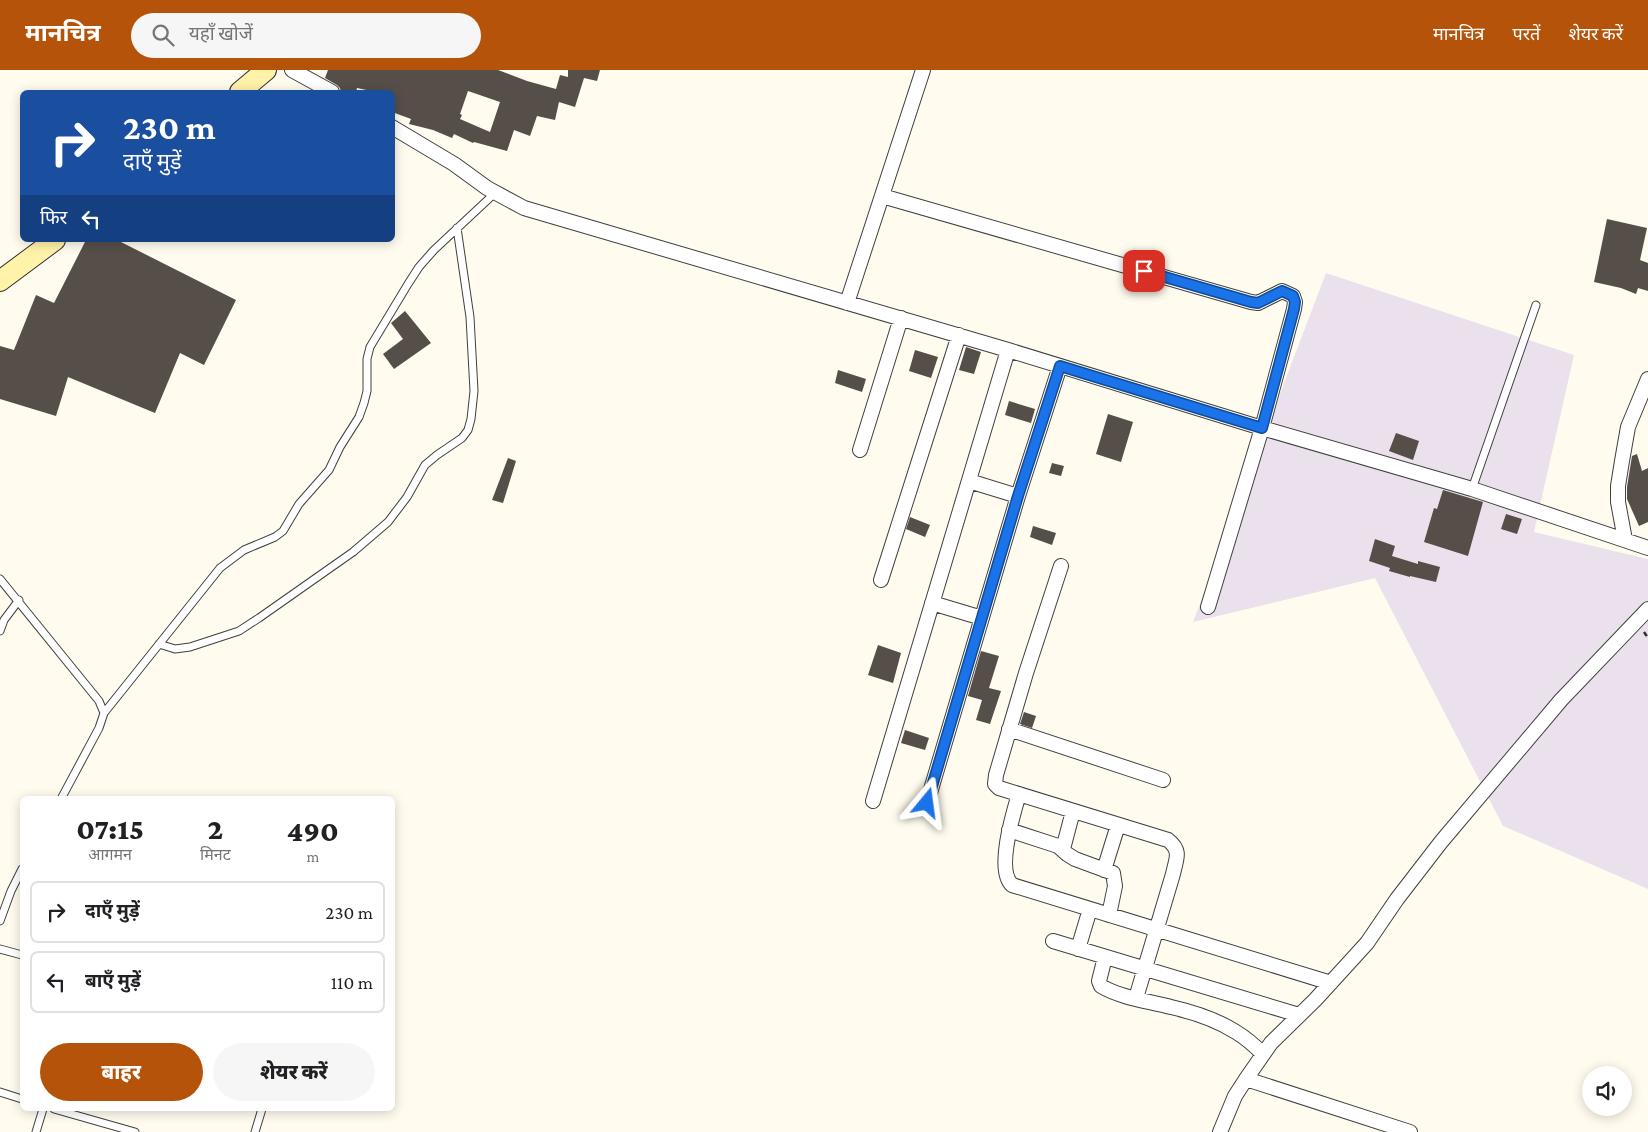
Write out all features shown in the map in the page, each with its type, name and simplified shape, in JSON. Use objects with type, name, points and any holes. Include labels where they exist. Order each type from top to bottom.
[{"type":"main road","points":[[242,90],[266,70]]},
{"type":"main road","points":[[0,281],[53,242]]},
{"type":"street","points":[[292,70],[328,90]]},
{"type":"street","points":[[847,303],[923,70]]},
{"type":"street","points":[[395,129],[454,164],[495,193],[524,208],[959,335],[1472,490],[1648,548]]},
{"type":"street","points":[[882,196],[1251,302],[1258,303],[1282,291],[1293,296],[1295,302],[1294,309],[1262,428],[1208,607]]},
{"type":"street","points":[[860,450],[901,318]]},
{"type":"street","points":[[881,580],[959,335]]},
{"type":"street","points":[[873,801],[1008,350]]},
{"type":"street","points":[[927,803],[1018,496],[1060,366]]},
{"type":"street","points":[[1625,540],[1618,502],[1618,486],[1628,427],[1648,379]]},
{"type":"street","points":[[969,481],[1018,496]]},
{"type":"street","points":[[1061,566],[1026,672],[995,784],[999,788],[1168,840],[1175,845],[1178,853],[1136,998]]},
{"type":"street","points":[[932,603],[982,618]]},
{"type":"street","points":[[1220,1132],[1225,1118],[1246,1079],[1271,1043],[1331,983],[1367,943],[1397,900],[1442,842],[1561,700],[1648,609]]},
{"type":"street","points":[[1009,729],[1163,780]]},
{"type":"street","points":[[1019,794],[1006,843],[1008,881],[1012,885],[1331,983]]},
{"type":"street","points":[[1063,849],[1074,811]]},
{"type":"street","points":[[1104,870],[1118,825]]},
{"type":"street","points":[[1008,830],[1049,842],[1063,849],[1075,859],[1112,873],[1115,886],[1110,915]]},
{"type":"street","points":[[1078,949],[1090,909]]},
{"type":"street","points":[[1053,942],[1299,1015]]},
{"type":"street","points":[[1105,957],[1099,981],[1101,986],[1222,1025],[1236,1032],[1263,1054]]},
{"type":"street","points":[[1246,1079],[1410,1132]]},
{"type":"lane","points":[[63,796],[99,728],[104,714],[220,568],[244,550],[282,531],[299,504],[329,470],[364,403],[367,391],[367,359],[370,347],[419,267],[495,193]]},
{"type":"lane","points":[[159,644],[175,649],[190,647],[239,631],[259,618],[353,552],[388,522],[425,465],[437,454],[462,438],[468,430],[474,391],[470,317],[457,228]]},
{"type":"lane","points":[[1472,490],[1536,305]]},
{"type":"lane","points":[[0,579],[100,701],[104,714]]},
{"type":"lane","points":[[0,631],[4,620],[19,600]]},
{"type":"lane","points":[[0,921],[20,873]]},
{"type":"lane","points":[[0,949],[20,954]]},
{"type":"lane","points":[[0,1092],[20,1098]]},
{"type":"lane","points":[[36,1132],[42,1111]]},
{"type":"lane","points":[[61,1111],[135,1132]]},
{"type":"lane","points":[[254,1132],[261,1111]]},
{"type":"shaded area","points":[[1326,273],[1574,355],[1534,532],[1648,559],[1648,889],[1503,826],[1375,578],[1193,622]]},
{"type":"building","points":[[328,70],[498,70],[556,89],[560,75],[568,77],[568,70],[600,70],[597,81],[584,78],[575,107],[559,102],[555,120],[537,116],[530,136],[514,130],[507,151],[473,143],[454,134],[452,138],[433,130],[409,124],[411,119],[395,113],[395,90],[357,88],[356,90],[340,90],[337,85],[325,78]],"holes":[[[468,91],[500,102],[490,132],[460,119]]]},
{"type":"building","points":[[1607,219],[1647,228],[1640,260],[1648,263],[1648,291],[1638,288],[1636,294],[1621,288],[1594,282]]},
{"type":"building","points":[[85,242],[121,242],[236,300],[204,365],[180,353],[155,413],[68,377],[56,416],[0,399],[0,346],[14,350],[36,295],[54,303]]},
{"type":"building","points":[[405,311],[431,343],[394,369],[383,354],[403,339],[391,323]]},
{"type":"building","points":[[966,347],[981,352],[974,374],[959,370]]},
{"type":"building","points":[[915,350],[938,357],[931,378],[909,371]]},
{"type":"building","points":[[838,370],[866,379],[862,392],[835,383]]},
{"type":"building","points":[[1009,401],[1035,409],[1031,423],[1005,415]]},
{"type":"building","points":[[1108,414],[1133,422],[1121,462],[1096,454]]},
{"type":"building","points":[[1396,433],[1419,441],[1413,460],[1389,451]]},
{"type":"building","points":[[1637,454],[1642,471],[1648,468],[1648,522],[1639,526],[1627,499],[1632,456]]},
{"type":"building","points":[[508,458],[516,461],[503,503],[492,500]]},
{"type":"building","points":[[1052,463],[1064,466],[1061,476],[1049,473]]},
{"type":"building","points":[[1443,490],[1483,502],[1468,556],[1424,542],[1434,508],[1437,509]]},
{"type":"building","points":[[1506,514],[1522,519],[1517,534],[1501,529]]},
{"type":"building","points":[[910,517],[930,525],[925,537],[906,529]]},
{"type":"building","points":[[1033,526],[1056,533],[1052,545],[1030,537]]},
{"type":"building","points":[[1375,539],[1395,546],[1392,556],[1418,564],[1418,561],[1440,567],[1436,582],[1389,571],[1390,568],[1369,561]]},
{"type":"building","points":[[878,645],[901,653],[893,683],[868,675]]},
{"type":"building","points":[[981,651],[999,656],[989,688],[1001,691],[990,724],[976,720],[982,700],[968,696]]},
{"type":"building","points":[[1024,712],[1036,716],[1032,728],[1020,724]]},
{"type":"building","points":[[905,730],[929,738],[925,750],[901,743]]},
{"type":"route","points":[[927,803],[1018,496],[1060,366],[1262,428],[1294,309],[1295,302],[1293,296],[1282,291],[1258,303],[1251,302],[1144,271]]}]
